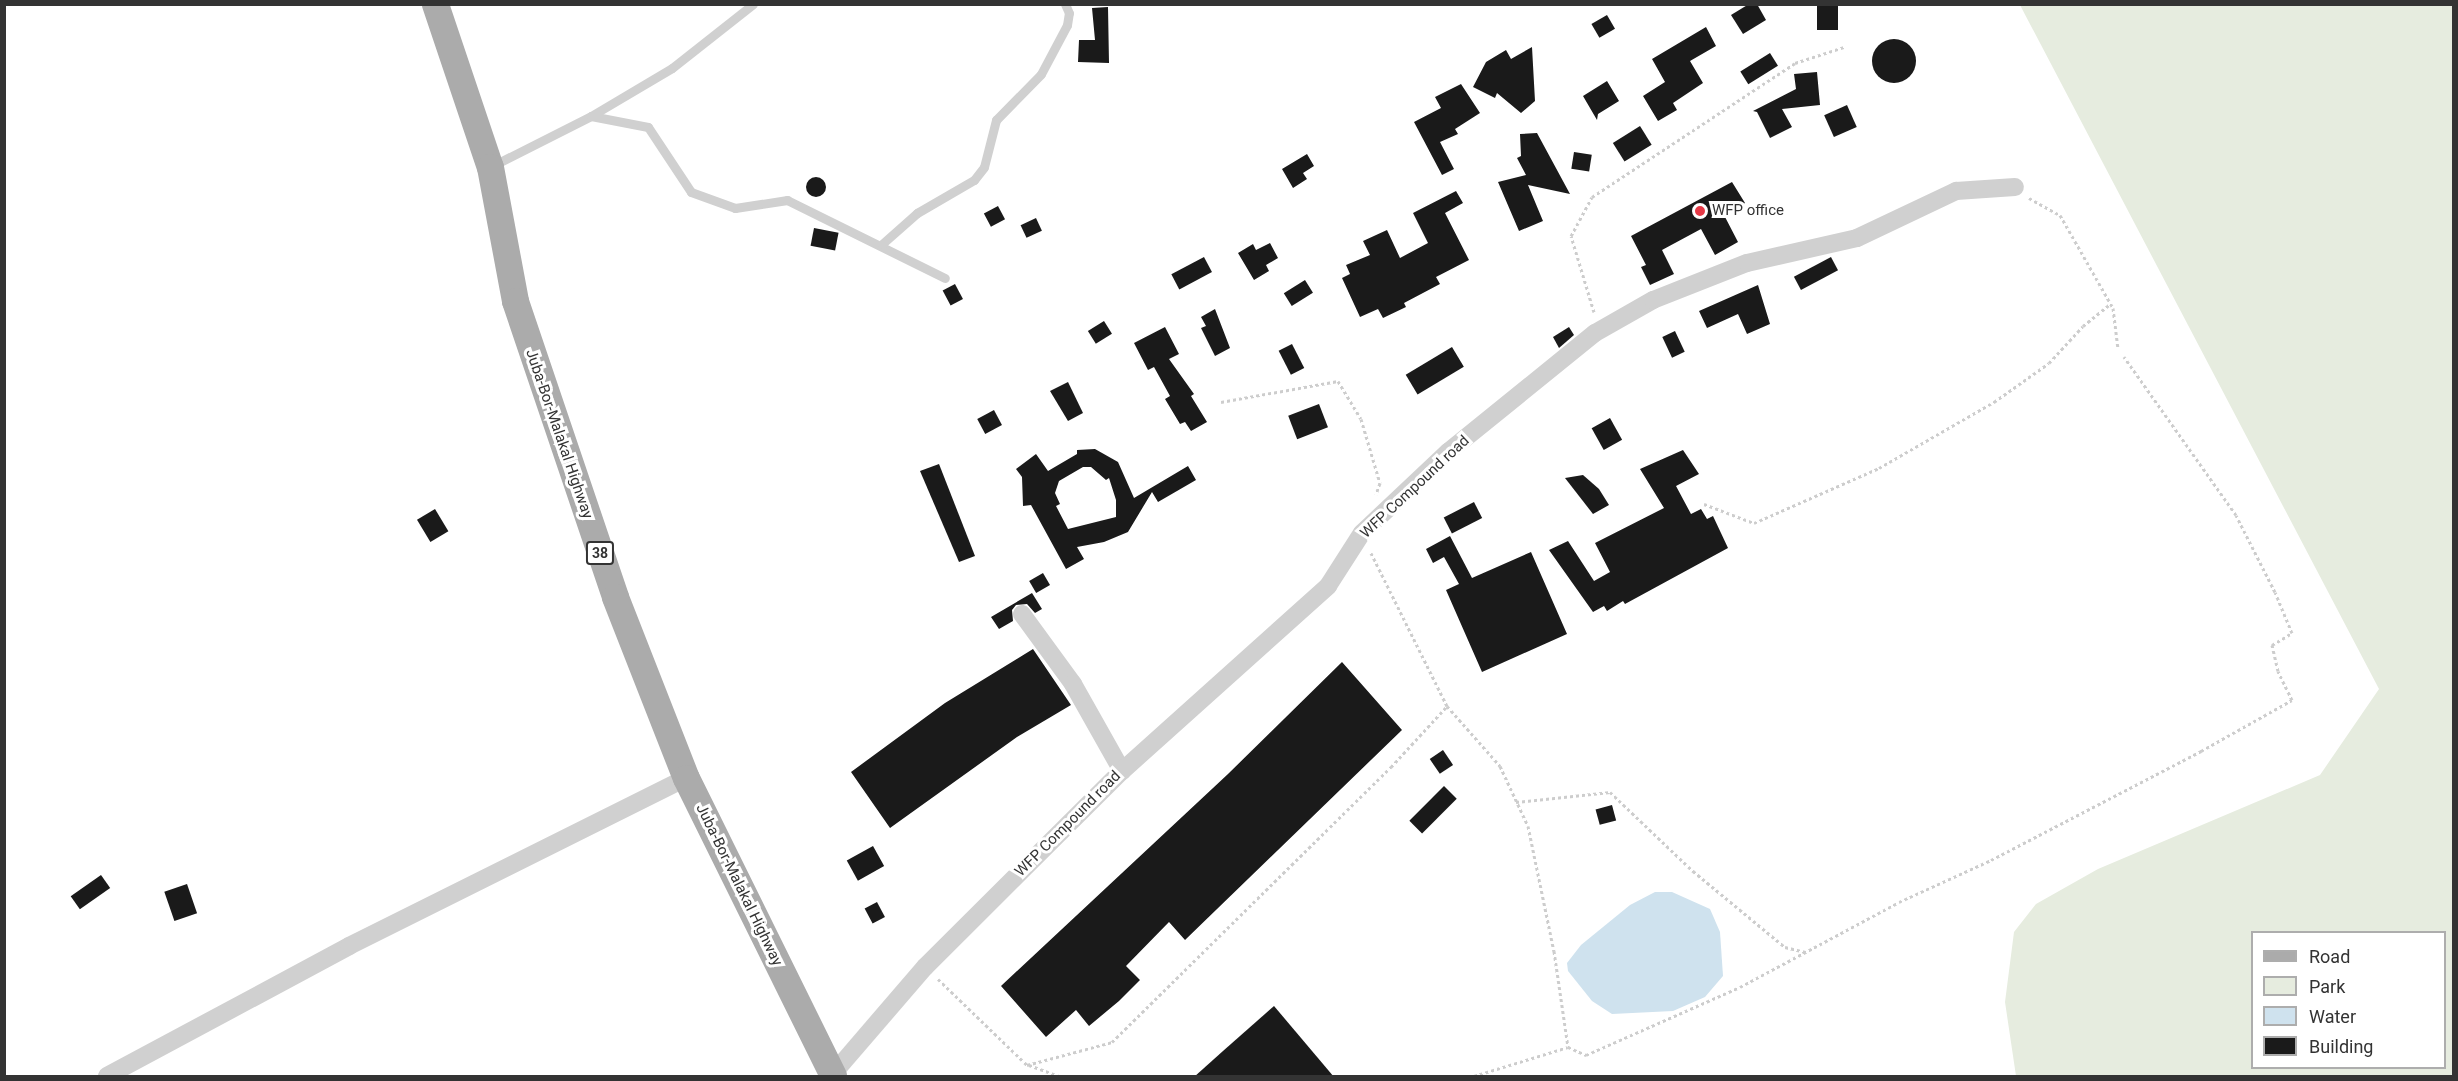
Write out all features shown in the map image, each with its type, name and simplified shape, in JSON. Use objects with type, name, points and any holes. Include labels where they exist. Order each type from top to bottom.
[{"type":"main road","name":"Juba-Bor-Malakal Highway","points":[[435,4],[490,167],[515,301],[615,597],[686,778],[832,1076]]},
{"type":"street","name":"WFP Compound road","points":[[832,1076],[926,967],[1122,771],[1328,586],[1362,533],[1448,452],[1596,333],[1653,300],[1747,263],[1857,238],[1956,191],[2012,187]]},
{"type":"street","points":[[1022,614],[1073,684],[1122,771]]},
{"type":"street","points":[[107,1077],[349,946],[686,778]]},
{"type":"lane","points":[[490,167],[591,116],[672,68],[753,4]]},
{"type":"lane","points":[[882,244],[917,213],[974,180],[984,167],[996,120],[1041,74],[1067,25],[1069,13],[1065,4]]},
{"type":"lane","points":[[591,116],[648,127],[691,192],[735,208],[787,200],[882,244],[945,278]]},
{"type":"path","points":[[1596,333],[1594,306],[1571,236],[1592,197],[1795,63],[1844,47]]},
{"type":"path","points":[[2012,187],[2060,215],[2110,304],[2118,347]]},
{"type":"path","points":[[1704,504],[1754,523],[1879,468],[1994,402],[2049,363],[2083,326],[2110,304]]},
{"type":"path","points":[[1474,1077],[1568,1047],[1586,1055],[1740,987],[2201,751],[2292,700],[2278,670],[2272,645],[2292,633],[2275,592],[2236,515],[2124,357]]},
{"type":"path","points":[[1221,402],[1338,381],[1361,419],[1380,483],[1362,533],[1447,706],[1500,766],[1528,826],[1545,905],[1568,1047]]},
{"type":"path","points":[[1027,1065],[1112,1042],[1391,767],[1447,706]]},
{"type":"path","points":[[1516,802],[1610,792],[1693,871],[1785,947],[1805,952]]},
{"type":"path","points":[[926,967],[1027,1065],[1060,1077]]},
{"type":"green space","points":[[2020,5],[2453,5],[2453,1076],[2016,1076],[2005,1002],[2014,932],[2036,904],[2098,869],[2320,775],[2379,689]]},
{"type":"water","points":[[1655,892],[1672,892],[1710,909],[1720,932],[1723,976],[1705,997],[1673,1011],[1612,1014],[1592,1001],[1568,971],[1567,963],[1581,945],[1630,905]]},
{"type":"building","points":[[1749,4],[1757,4],[1766,20],[1743,34],[1731,15]]},
{"type":"building","points":[[1817,4],[1838,4],[1838,30],[1817,30]]},
{"type":"building","points":[[1108,7],[1109,63],[1078,62],[1079,40],[1095,40],[1092,8]]},
{"type":"building","points":[[1607,15],[1615,29],[1599,38],[1591,24]]},
{"type":"building","points":[[1706,27],[1716,46],[1690,61],[1703,83],[1673,103],[1677,110],[1658,121],[1643,96],[1665,82],[1652,59]]},
{"type":"building","points":[[1894,39],[1902,40],[1910,45],[1915,53],[1915,69],[1910,77],[1902,82],[1894,83],[1886,82],[1878,77],[1873,69],[1872,61],[1873,53],[1878,45],[1886,40]]},
{"type":"building","points":[[1532,47],[1535,101],[1521,113],[1497,93],[1495,98],[1473,87],[1486,62],[1506,50],[1511,59]]},
{"type":"building","points":[[1770,53],[1778,66],[1748,84],[1740,72]]},
{"type":"building","points":[[1817,72],[1820,105],[1782,109],[1792,127],[1770,138],[1757,112],[1753,111],[1796,89],[1794,74]]},
{"type":"building","points":[[1607,81],[1619,101],[1598,114],[1597,120],[1583,96]]},
{"type":"building","points":[[1461,84],[1480,113],[1455,129],[1458,134],[1440,142],[1454,169],[1442,175],[1414,122],[1441,108],[1435,97]]},
{"type":"building","points":[[1847,105],[1857,127],[1834,137],[1824,115]]},
{"type":"building","points":[[1640,126],[1652,145],[1625,162],[1613,143]]},
{"type":"building","points":[[1537,133],[1570,194],[1528,185],[1543,221],[1519,231],[1498,182],[1526,175],[1517,158],[1521,156],[1520,134]]},
{"type":"building","points":[[1574,152],[1592,155],[1589,172],[1571,169]]},
{"type":"building","points":[[1307,154],[1314,166],[1303,173],[1307,179],[1293,188],[1282,169]]},
{"type":"building","points":[[816,177],[823,180],[826,187],[823,194],[816,197],[809,194],[806,187],[809,180]]},
{"type":"building","name":"WFP office","points":[[1732,182],[1745,203],[1724,215],[1738,242],[1715,255],[1701,229],[1662,250],[1674,274],[1650,285],[1641,267],[1646,265],[1631,236]]},
{"type":"building","points":[[1456,191],[1463,203],[1445,213],[1469,260],[1436,277],[1440,284],[1404,303],[1406,307],[1383,318],[1378,309],[1360,317],[1342,278],[1350,274],[1346,265],[1370,255],[1363,241],[1387,230],[1400,258],[1428,243],[1413,213]]},
{"type":"building","points":[[998,206],[1005,219],[991,227],[984,214]]},
{"type":"building","points":[[1036,218],[1042,231],[1027,238],[1021,225]]},
{"type":"building","points":[[814,228],[839,233],[835,250],[811,246]]},
{"type":"building","points":[[1270,243],[1278,258],[1266,265],[1269,271],[1254,280],[1238,253],[1253,244],[1256,250]]},
{"type":"building","points":[[1204,257],[1212,272],[1179,289],[1171,274]]},
{"type":"building","points":[[1831,257],[1838,270],[1801,290],[1794,277]]},
{"type":"building","points":[[1305,280],[1313,293],[1292,306],[1284,293]]},
{"type":"building","points":[[955,284],[963,299],[951,306],[943,291]]},
{"type":"building","points":[[1758,285],[1770,324],[1747,334],[1738,314],[1707,328],[1699,311]]},
{"type":"building","points":[[1215,309],[1230,348],[1215,356],[1201,328],[1206,326],[1201,317]]},
{"type":"building","points":[[1104,321],[1112,334],[1096,344],[1088,331]]},
{"type":"building","points":[[1165,327],[1179,354],[1169,359],[1194,394],[1191,396],[1207,422],[1191,431],[1185,422],[1180,424],[1165,399],[1170,396],[1154,367],[1148,370],[1134,343]]},
{"type":"building","points":[[1569,327],[1574,335],[1559,348],[1553,337]]},
{"type":"building","points":[[1675,331],[1685,352],[1672,358],[1662,337]]},
{"type":"building","points":[[1292,344],[1304,368],[1291,375],[1279,351]]},
{"type":"building","points":[[1452,347],[1464,367],[1418,395],[1406,375]]},
{"type":"building","points":[[1068,382],[1083,413],[1068,421],[1050,391]]},
{"type":"building","points":[[1319,404],[1328,427],[1297,439],[1288,416]]},
{"type":"building","points":[[994,410],[1002,425],[985,434],[977,419]]},
{"type":"building","points":[[1610,418],[1622,440],[1604,450],[1592,428]]},
{"type":"building","points":[[1095,449],[1118,462],[1134,498],[1188,466],[1196,480],[1158,502],[1152,492],[1128,532],[1104,542],[1077,547],[1084,559],[1066,569],[1031,505],[1023,506],[1022,477],[1016,469],[1036,454],[1048,471],[1077,454],[1077,450]],"holes":[[[1083,467],[1091,467],[1106,480],[1109,478],[1116,500],[1116,517],[1068,529],[1056,506],[1060,504],[1055,493],[1059,481]]]},
{"type":"building","points":[[1683,450],[1699,474],[1676,486],[1691,514],[1701,509],[1707,519],[1713,516],[1728,548],[1625,604],[1623,601],[1607,611],[1604,606],[1593,612],[1549,550],[1568,541],[1594,581],[1610,572],[1595,543],[1664,508],[1640,469]]},
{"type":"building","points":[[939,464],[975,556],[959,562],[920,471]]},
{"type":"building","points":[[1583,475],[1599,489],[1609,505],[1593,514],[1565,478]]},
{"type":"building","points":[[1474,502],[1482,518],[1452,533],[1444,517]]},
{"type":"building","points":[[435,509],[448,531],[430,542],[417,520]]},
{"type":"building","points":[[1450,536],[1472,578],[1531,552],[1567,634],[1482,672],[1446,590],[1459,584],[1444,557],[1433,563],[1426,549]]},
{"type":"building","points":[[1043,573],[1050,585],[1036,593],[1029,581]]},
{"type":"building","points":[[1032,593],[1042,609],[1035,613],[1027,604],[1016,605],[1012,610],[1013,621],[999,629],[991,617]]},
{"type":"building","points":[[1033,649],[1071,705],[1017,737],[890,828],[851,772],[945,703]]},
{"type":"building","points":[[1342,662],[1402,730],[1185,940],[1169,922],[1126,966],[1140,980],[1119,1001],[1089,1026],[1076,1010],[1046,1037],[1001,986],[1228,774]]},
{"type":"building","points":[[1443,750],[1453,765],[1440,774],[1430,759]]},
{"type":"building","points":[[1444,786],[1457,799],[1422,833],[1409,821]]},
{"type":"building","points":[[1612,805],[1616,820],[1600,825],[1596,809]]},
{"type":"building","points":[[873,846],[884,866],[858,881],[847,861]]},
{"type":"building","points":[[101,875],[110,888],[80,909],[71,896]]},
{"type":"building","points":[[187,884],[197,913],[174,921],[164,892]]},
{"type":"building","points":[[877,902],[885,917],[873,924],[865,909]]},
{"type":"building","points":[[1274,1006],[1334,1077],[1194,1077],[1223,1051]]},
{"type":"place","name":"WFP office","points":[[1700,211]]}]
